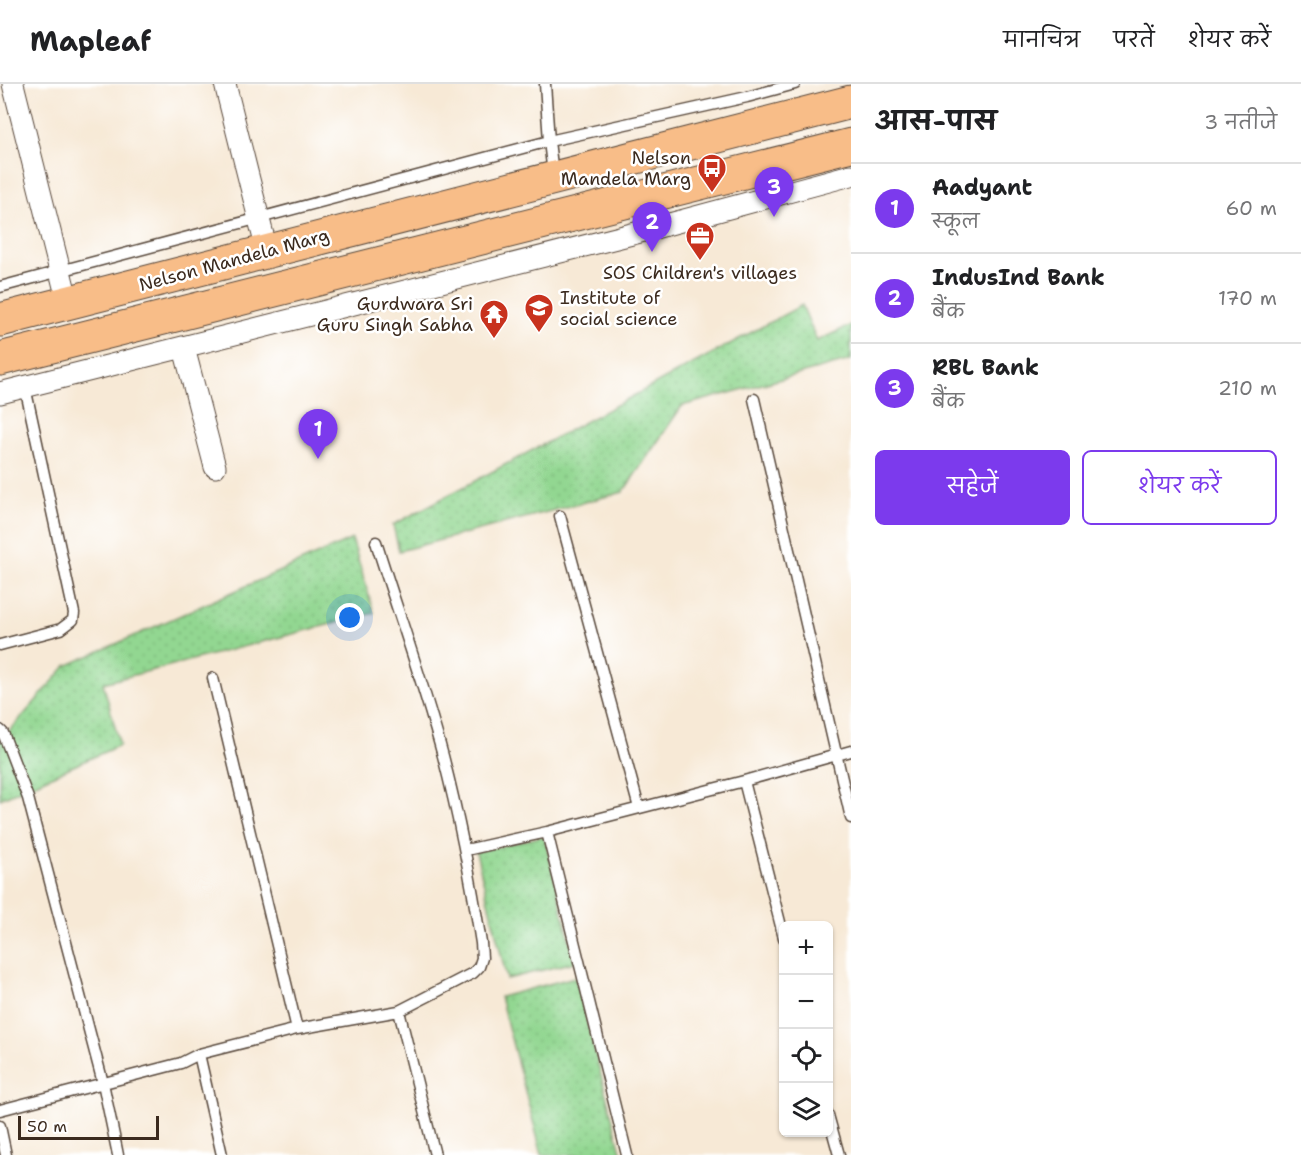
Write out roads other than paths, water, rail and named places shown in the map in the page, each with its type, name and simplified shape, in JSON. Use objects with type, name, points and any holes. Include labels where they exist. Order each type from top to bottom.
[{"type":"main road","name":"Nelson Mandela Marg","points":[[0,320],[554,177],[758,110],[851,102]]},
{"type":"main road","name":"Nelson Mandela Marg","points":[[0,359],[851,145]]},
{"type":"street","points":[[13,84],[68,303]]},
{"type":"street","points":[[225,84],[267,251]]},
{"type":"street","points":[[0,393],[640,232],[851,175]]},
{"type":"street","points":[[184,348],[215,467]]},
{"type":"lane","points":[[545,84],[554,177]]},
{"type":"lane","points":[[0,287],[549,141],[758,110],[795,84]]},
{"type":"lane","points":[[0,645],[61,629],[69,625],[74,613],[25,387]]},
{"type":"lane","points":[[754,399],[851,818]]},
{"type":"lane","points":[[560,516],[639,808]]},
{"type":"lane","points":[[0,1110],[182,1063],[199,1054],[297,1029],[399,1011],[467,976],[479,967],[482,958],[481,943],[466,850],[442,752],[376,542]]},
{"type":"lane","points":[[213,678],[297,1029]]},
{"type":"lane","points":[[0,730],[28,798],[103,1083],[118,1155]]},
{"type":"lane","points":[[466,850],[744,782],[851,751]]},
{"type":"lane","points":[[744,782],[779,922]]},
{"type":"lane","points":[[547,832],[627,1155]]},
{"type":"lane","points":[[399,1011],[435,1155]]},
{"type":"lane","points":[[199,1054],[222,1155]]},
{"type":"lane","points":[[0,1126],[6,1155]]},
{"type":"lane","points":[[833,1133],[839,1155]]},
{"type":"place","name":"Nelson Mandela Marg","points":[[712,194]]},
{"type":"place","name":"RBL Bank","points":[[774,217]]},
{"type":"place","name":"IndusInd Bank","points":[[652,252]]},
{"type":"place","name":"SOS Children's villages","points":[[700,262]]},
{"type":"place","name":"Institute of social science","points":[[539,334]]},
{"type":"place","name":"Gurdwara Sri Guru Singh Sabha","points":[[494,340]]},
{"type":"place","name":"Aadyant","points":[[318,459]]}]
